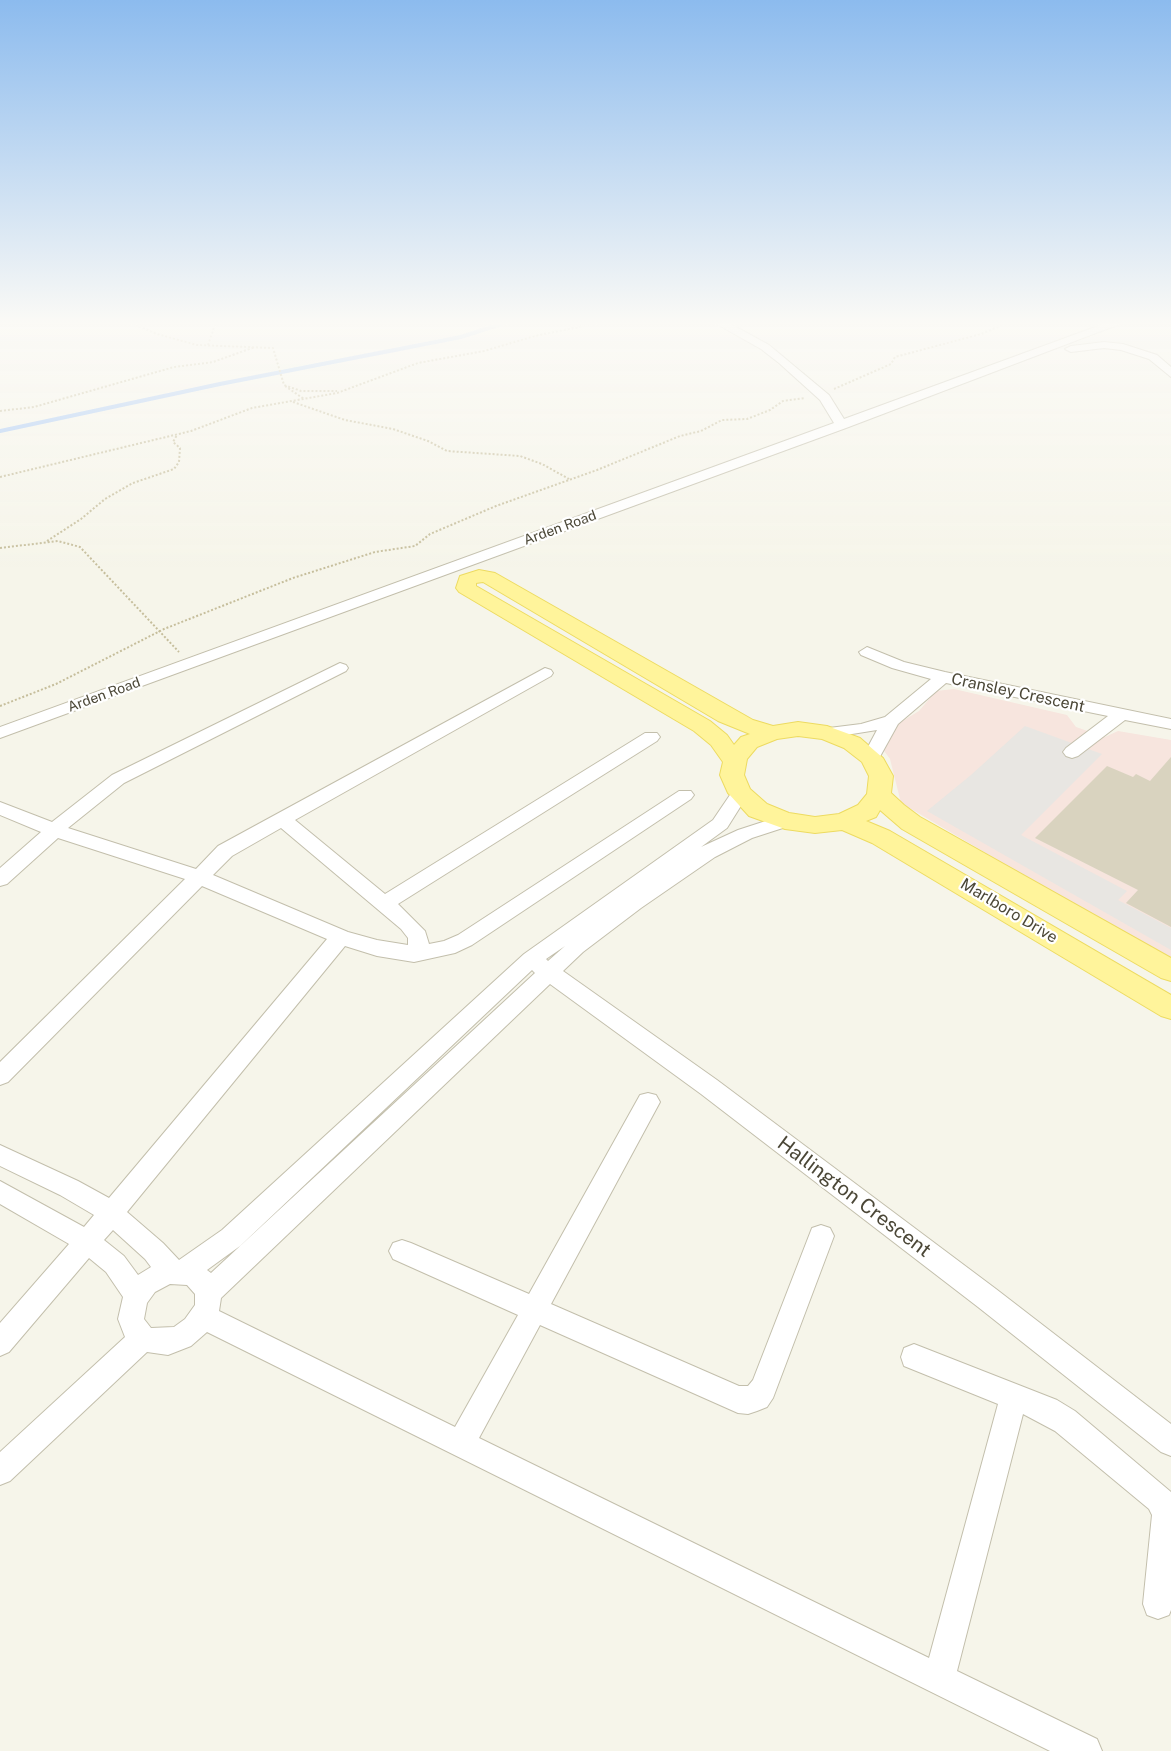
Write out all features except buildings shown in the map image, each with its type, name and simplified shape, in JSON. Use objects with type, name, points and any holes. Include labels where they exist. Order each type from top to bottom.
[{"type":"main road","points":[[735,762],[719,740],[702,726],[470,591],[466,588],[467,580],[479,576],[488,577],[726,716],[745,725],[772,733]]},
{"type":"main road","points":[[798,729],[826,733],[852,743],[871,758],[881,776],[879,795],[867,811],[844,822],[815,825],[784,821],[758,810],[740,794],[732,775],[736,757],[750,742],[772,733],[798,729]]},
{"type":"main road","name":"Marlboro Drive","points":[[879,795],[911,823],[1171,971]]},
{"type":"main road","name":"Marlboro Drive","points":[[844,822],[881,837],[922,860],[1171,1008]]},
{"type":"street","points":[[827,404],[842,425]]},
{"type":"street","name":"Arden Road","points":[[0,733],[899,404]]},
{"type":"street","name":"Cransley Crescent","points":[[867,652],[898,665],[943,677],[1171,724]]},
{"type":"street","points":[[0,879],[57,831],[77,810],[118,779],[340,668]]},
{"type":"street","points":[[0,1076],[225,851],[545,672]]},
{"type":"street","points":[[871,758],[891,721],[943,677]]},
{"type":"street","points":[[1072,752],[1120,715]]},
{"type":"street","points":[[826,733],[862,729],[891,721]]},
{"type":"street","points":[[385,903],[651,737]]},
{"type":"street","points":[[740,794],[720,824],[541,965],[231,1238],[177,1272],[146,1284],[137,1295],[132,1307],[131,1319],[135,1330],[143,1338],[155,1342],[168,1342],[182,1337],[194,1328],[205,1305],[541,965],[576,947],[607,922],[708,852],[745,834],[784,821]]},
{"type":"street","points":[[0,808],[57,831],[200,877],[341,937],[377,948],[414,954],[448,948],[465,940],[685,795]]},
{"type":"street","points":[[283,820],[385,903],[418,936],[419,945],[414,954]]},
{"type":"street","points":[[0,1343],[111,1214],[341,937]]},
{"type":"street","name":"Hallington Crescent","points":[[541,965],[709,1087],[1171,1442]]},
{"type":"street","points":[[461,1444],[648,1102]]},
{"type":"street","points":[[0,1155],[69,1188],[111,1214],[177,1272],[195,1275],[203,1283],[205,1305]]},
{"type":"street","points":[[0,1192],[87,1241],[115,1264],[137,1295]]},
{"type":"street","points":[[402,1251],[738,1398],[748,1400],[757,1397],[763,1389],[821,1236]]},
{"type":"street","points":[[205,1305],[461,1444],[1085,1751]]},
{"type":"street","points":[[0,1472],[143,1338]]},
{"type":"street","points":[[914,1357],[1047,1410],[1065,1421],[1159,1499],[1167,1513],[1158,1604]]},
{"type":"street","points":[[939,1679],[1014,1397]]},
{"type":"path","points":[[0,411],[46,404]]},
{"type":"path","points":[[0,477],[177,435],[202,428],[252,408],[275,404]]},
{"type":"path","points":[[298,404],[345,420],[393,429],[447,451],[520,456],[542,464],[569,479]]},
{"type":"path","points":[[0,706],[56,684],[164,629],[293,578],[375,552],[415,546],[430,534],[569,479],[680,436],[701,431],[722,420],[747,419],[779,404]]},
{"type":"path","points":[[45,542],[123,488],[174,469],[179,462],[180,448],[173,442],[177,435]]},
{"type":"path","points":[[0,548],[45,542],[71,543],[80,547],[192,664]]},
{"type":"shaded area","points":[[954,689],[1067,715],[1076,727],[1105,737],[1118,731],[1171,740],[1171,958],[1120,932],[901,803],[890,759],[882,748],[886,731],[919,711],[936,691]]},
{"type":"shaded area","points":[[1025,726],[1102,754],[1021,835],[1127,891],[1118,900],[1171,928],[1171,950],[927,811]]},
{"type":"waterway","points":[[0,431],[128,404]]}]
